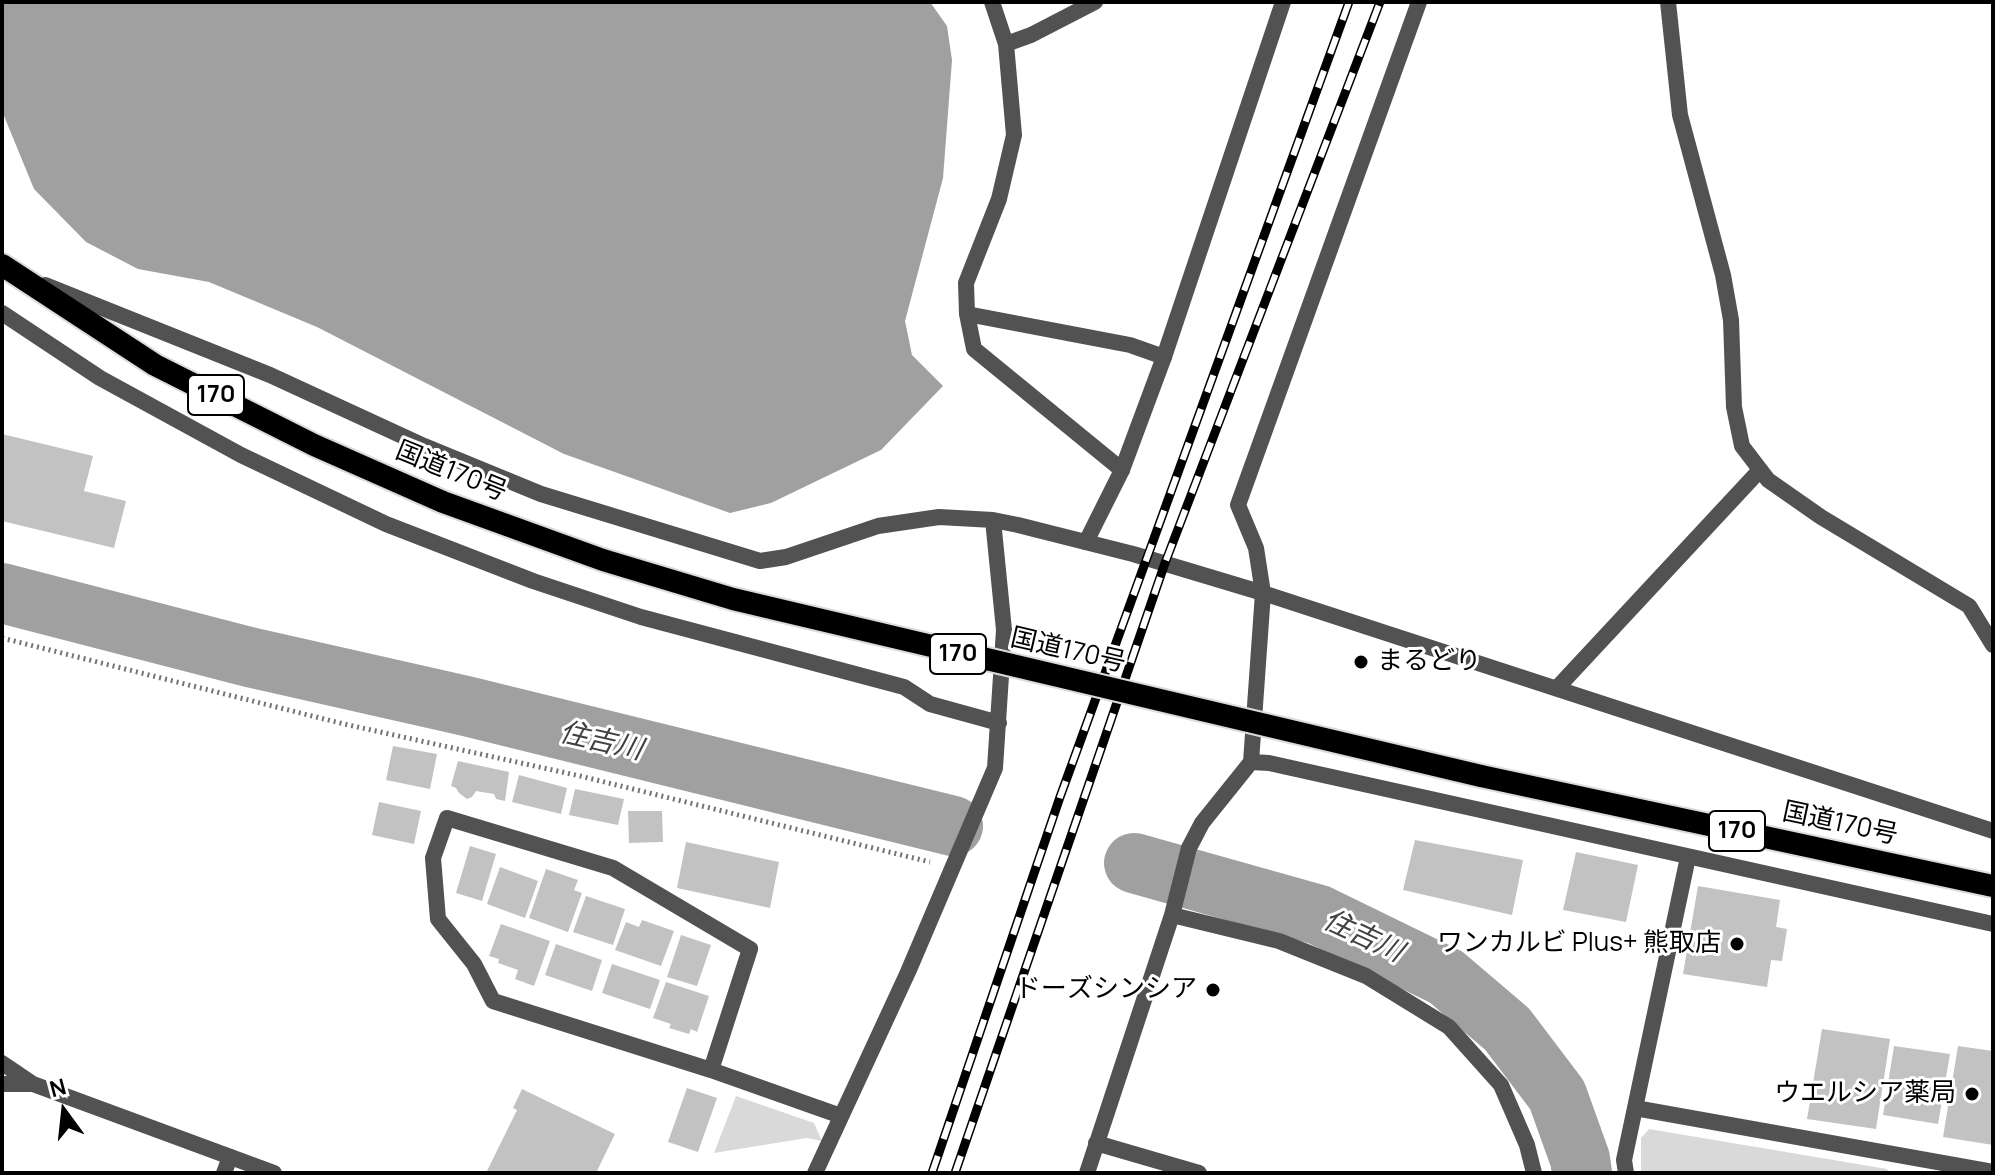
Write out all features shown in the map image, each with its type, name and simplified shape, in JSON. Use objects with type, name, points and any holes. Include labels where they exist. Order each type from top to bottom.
[{"type":"highway","name":"国道170号","points":[[6,268],[155,365],[314,445],[443,502],[603,560],[733,599],[1481,776],[1993,886]]},
{"type":"street","points":[[992,2],[1006,44],[1014,135],[999,199],[966,283],[967,314],[974,349],[1122,470]]},
{"type":"street","points":[[1006,44],[1031,35],[1095,2]]},
{"type":"street","points":[[1086,542],[1122,470],[1164,357],[1283,2]]},
{"type":"street","points":[[1087,1173],[1172,915],[1189,848],[1202,823],[1251,762],[1263,593],[1256,548],[1238,505],[1419,2]]},
{"type":"street","points":[[1668,2],[1680,115],[1723,275],[1731,320],[1734,407],[1742,446],[1768,480],[1821,517],[1969,606],[1993,645]]},
{"type":"street","points":[[6,268],[270,375],[424,446],[541,494],[760,561],[786,557],[878,526],[939,517],[993,520],[1133,554],[1263,593],[1993,831]]},
{"type":"street","points":[[2,313],[114,386],[241,455],[386,524],[533,581],[641,617],[904,687],[930,704],[999,723]]},
{"type":"street","points":[[967,314],[1130,345],[1164,357]]},
{"type":"street","points":[[1557,688],[1760,470]]},
{"type":"street","points":[[815,1173],[952,872],[995,768],[1004,630],[993,520]]},
{"type":"street","points":[[1251,762],[1269,763],[1993,924]]},
{"type":"street","points":[[711,1070],[750,949],[613,868],[447,818],[433,858],[438,919],[474,964],[493,1001],[711,1070],[841,1116]]},
{"type":"street","points":[[1626,1173],[1624,1160],[1688,857]]},
{"type":"street","points":[[1172,915],[1279,941],[1366,976],[1449,1027],[1501,1085],[1527,1145],[1534,1173]]},
{"type":"street","points":[[2,1063],[33,1084],[227,1165],[274,1173]]},
{"type":"street","points":[[2,1084],[33,1084]]},
{"type":"street","points":[[1635,1108],[1911,1165],[1993,1172]]},
{"type":"street","points":[[1096,1143],[1199,1173]]},
{"type":"path","points":[[2,638],[344,724],[580,776],[903,855],[934,863],[952,872]]},
{"type":"shaded area","points":[[2,2],[930,2],[947,26],[952,60],[943,178],[905,321],[912,355],[943,386],[881,450],[771,503],[730,513],[564,454],[317,327],[209,282],[138,269],[86,242],[34,189],[2,111]]},
{"type":"shaded area","points":[[736,1096],[814,1123],[822,1141],[807,1138],[714,1153]]},
{"type":"shaded area","points":[[1649,1129],[1887,1169],[1889,1173],[1641,1173],[1641,1138]]},
{"type":"building","points":[[2,434],[93,456],[84,491],[126,501],[114,548],[2,521]]},
{"type":"building","points":[[393,746],[437,754],[430,789],[386,780]]},
{"type":"building","points":[[458,761],[509,772],[505,801],[496,799],[494,794],[476,791],[467,799],[459,793],[451,786]]},
{"type":"building","points":[[519,775],[567,788],[561,814],[512,802]]},
{"type":"building","points":[[575,789],[624,799],[618,825],[569,815]]},
{"type":"building","points":[[379,802],[421,811],[414,844],[372,835]]},
{"type":"building","points":[[628,811],[662,811],[663,842],[629,843]]},
{"type":"building","points":[[1415,840],[1523,860],[1512,915],[1403,890]]},
{"type":"building","points":[[686,842],[779,862],[770,908],[677,888]]},
{"type":"building","points":[[470,846],[496,854],[482,901],[456,893]]},
{"type":"building","points":[[1576,852],[1638,865],[1626,922],[1563,910]]},
{"type":"building","points":[[500,867],[538,881],[525,918],[487,904]]},
{"type":"building","points":[[546,869],[578,880],[574,890],[582,893],[568,932],[529,918]]},
{"type":"building","name":"ワンカルビ Plus+ 熊取店","points":[[1698,886],[1780,900],[1776,927],[1787,929],[1782,961],[1771,960],[1767,987],[1683,974]]},
{"type":"building","points":[[586,896],[625,909],[613,945],[573,932]]},
{"type":"building","points":[[642,920],[674,931],[661,966],[615,950],[626,922],[639,927]]},
{"type":"building","points":[[501,924],[550,941],[534,986],[515,979],[518,970],[489,956]]},
{"type":"building","points":[[681,935],[711,945],[697,986],[667,977]]},
{"type":"building","points":[[556,944],[602,960],[592,991],[545,975]]},
{"type":"building","points":[[612,964],[660,980],[650,1009],[602,993]]},
{"type":"building","points":[[666,982],[709,996],[697,1032],[691,1029],[689,1034],[669,1028],[671,1024],[653,1018]]},
{"type":"building","points":[[1822,1029],[1890,1039],[1876,1129],[1807,1119]]},
{"type":"building","points":[[1894,1046],[1950,1054],[1938,1124],[1883,1115]]},
{"type":"building","name":"ウエルシア薬局","points":[[1958,1046],[1993,1051],[1993,1145],[1943,1137]]},
{"type":"building","points":[[687,1088],[717,1098],[698,1152],[668,1142]]},
{"type":"building","points":[[522,1089],[615,1134],[596,1173],[486,1173],[517,1110],[513,1108]]},
{"type":"waterway","name":"住吉川","points":[[2,593],[249,657],[466,706],[953,826]]},
{"type":"waterway","name":"住吉川","points":[[1134,863],[1319,915],[1446,977],[1507,1029],[1557,1095],[1582,1173]]},
{"type":"railway","points":[[932,1173],[1060,797],[1349,2]]},
{"type":"railway","points":[[955,1173],[1165,563],[1380,2]]},
{"type":"place","name":"まるどり","points":[[1361,662]]},
{"type":"place","name":"ワンカルビ Plus+ 熊取店","points":[[1737,944]]},
{"type":"place","name":"ドーズシンシア","points":[[1213,990]]},
{"type":"place","name":"ウエルシア薬局","points":[[1972,1094]]}]
